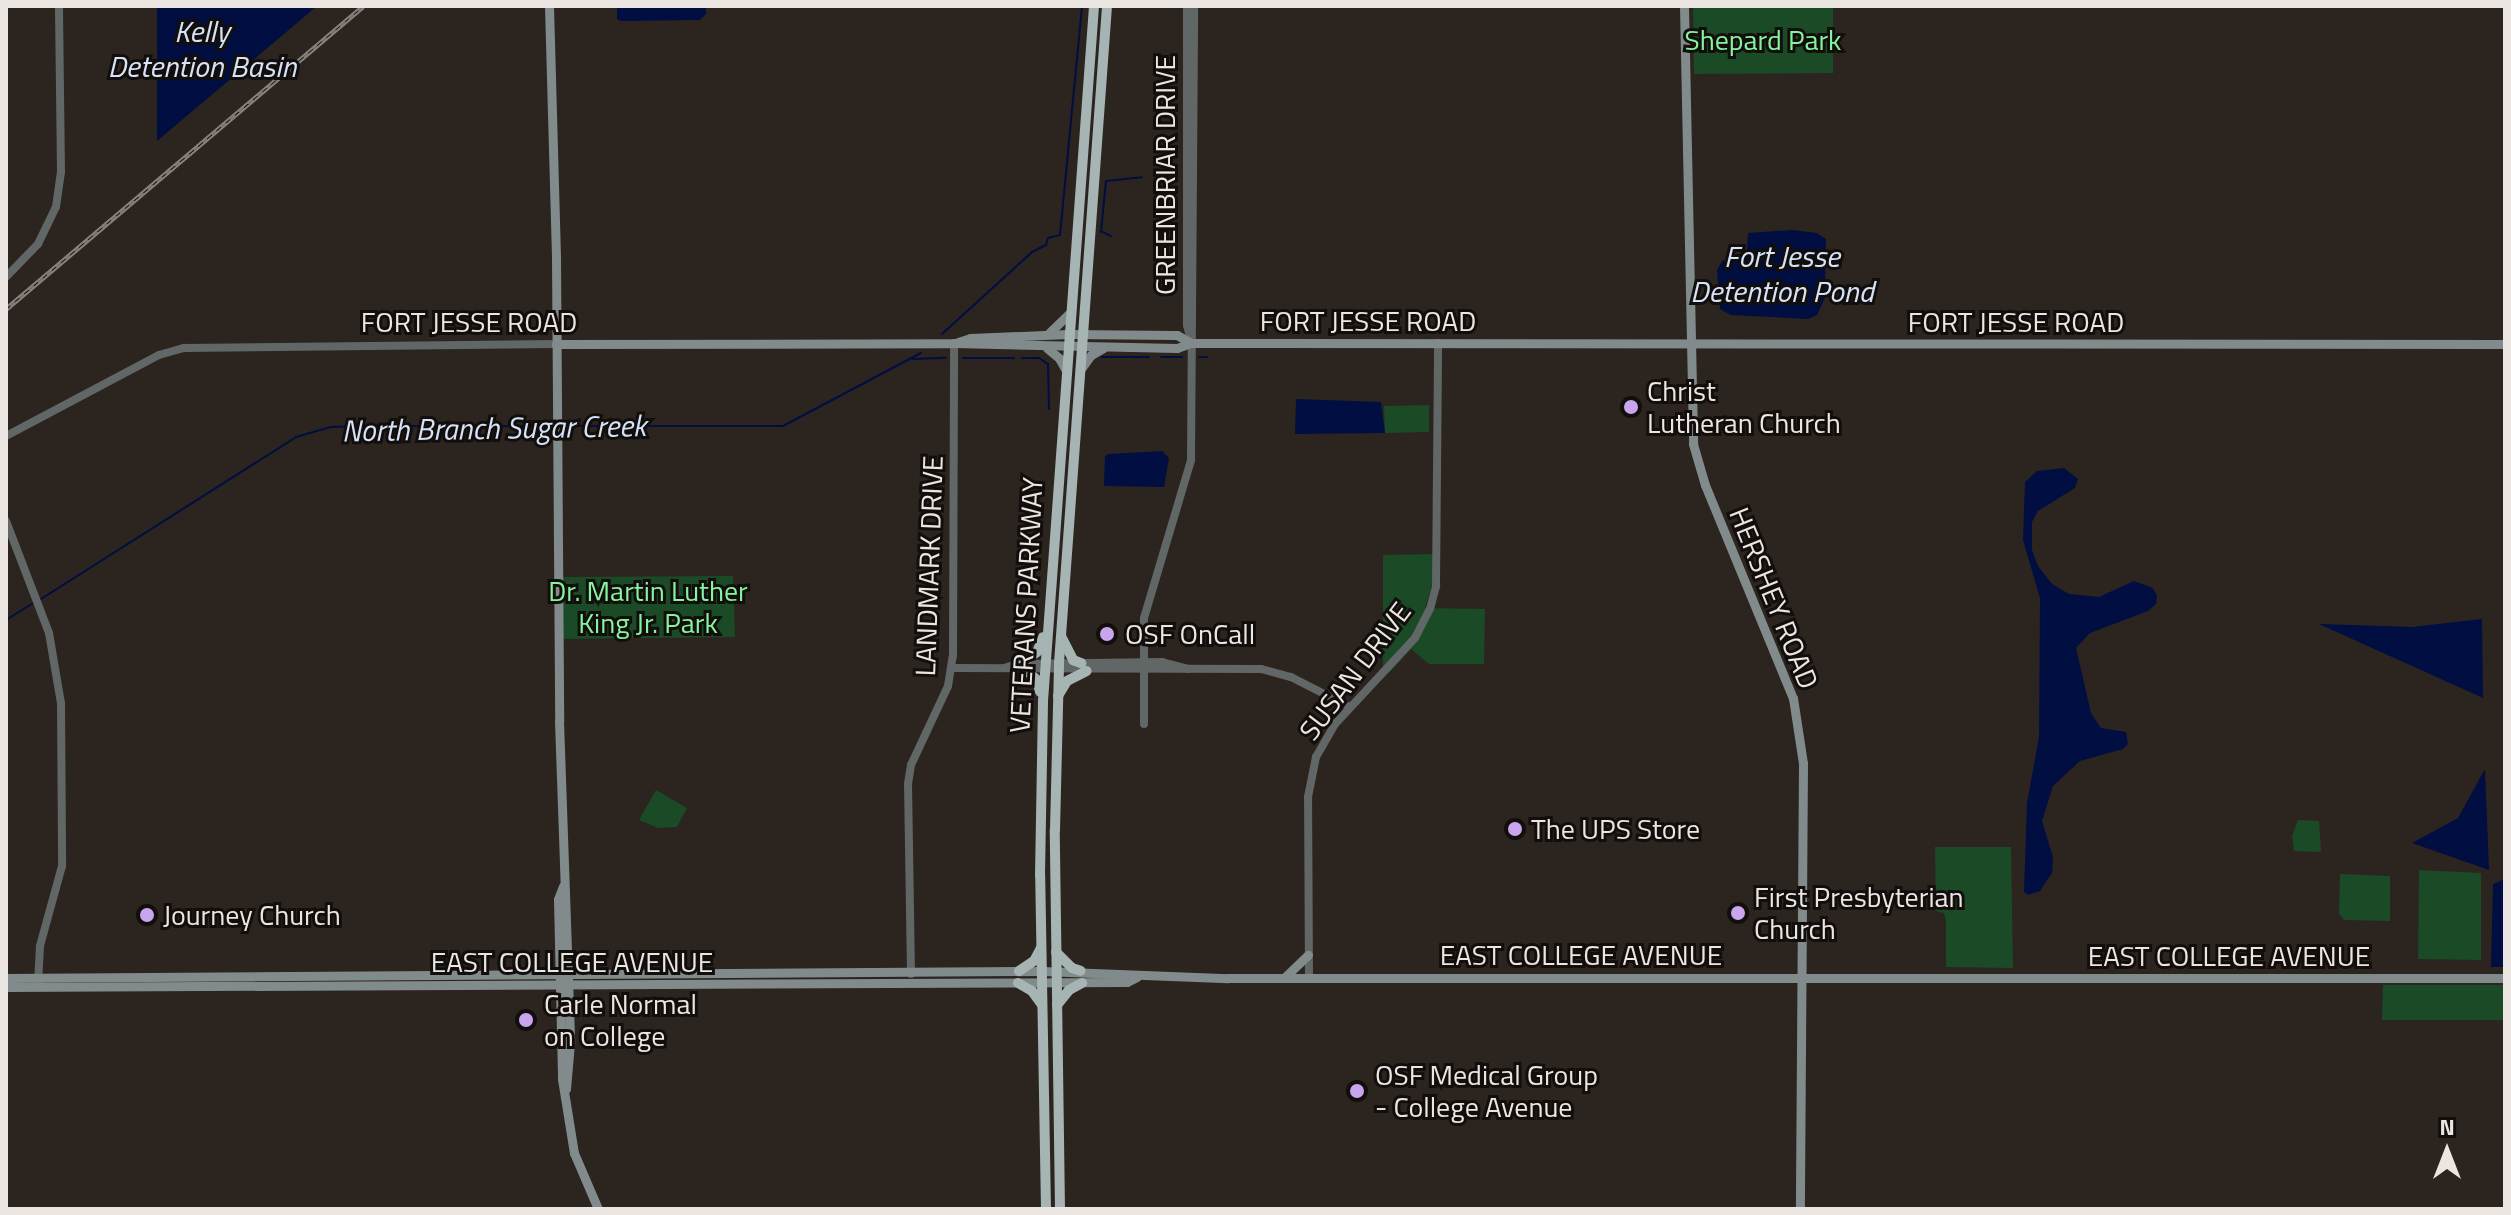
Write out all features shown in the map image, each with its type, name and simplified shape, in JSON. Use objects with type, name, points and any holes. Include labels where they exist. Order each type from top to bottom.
[{"type":"highway","name":"VETERANS PARKWAY","points":[[1046,1209],[1041,946],[1044,667],[1094,6]]},
{"type":"highway","name":"VETERANS PARKWAY","points":[[1060,1209],[1056,952],[1057,697],[1107,6]]},
{"type":"highway","points":[[1043,701],[1037,680],[1024,667],[1037,652],[1046,632]]},
{"type":"highway","points":[[1057,697],[1067,681],[1084,667],[1073,660],[1060,635]]},
{"type":"highway","points":[[1041,946],[1034,961],[1018,977],[1042,1005]]},
{"type":"highway","points":[[1056,952],[1081,977],[1057,1005]]},
{"type":"main road","points":[[549,6],[553,36],[563,886],[567,899],[564,980],[566,1089],[574,1153],[598,1209]]},
{"type":"main road","name":"HERSHEY ROAD","points":[[1684,6],[1690,418],[1697,461],[1783,672],[1799,725],[1803,763],[1800,1209]]},
{"type":"main road","points":[[1048,335],[1070,313]]},
{"type":"main road","points":[[1084,313],[1096,329],[1106,335]]},
{"type":"main road","name":"FORT JESSE ROAD","points":[[954,343],[970,338],[1048,335],[1106,347],[1177,348],[1191,343],[2505,344]]},
{"type":"main road","name":"FORT JESSE ROAD","points":[[1082,341],[1106,335],[1177,335],[1191,343]]},
{"type":"main road","name":"FORT JESSE ROAD","points":[[556,344],[954,343],[1044,346],[1067,340]]},
{"type":"main road","points":[[1044,346],[1055,352],[1065,369]]},
{"type":"main road","points":[[1080,370],[1091,355],[1106,347]]},
{"type":"main road","points":[[1283,978],[1308,955]]},
{"type":"main road","name":"EAST COLLEGE AVENUE","points":[[6,978],[38,982],[564,980],[748,984],[1018,977],[1057,971],[1127,982],[1137,977],[2505,978]]},
{"type":"main road","points":[[748,984],[791,980],[799,973]]},
{"type":"main road","name":"EAST COLLEGE AVENUE","points":[[564,980],[799,973],[1018,977],[1057,983],[1081,977]]},
{"type":"main road","name":"EAST COLLEGE AVENUE","points":[[6,987],[38,982]]},
{"type":"street","points":[[6,277],[33,250],[51,222],[61,172],[59,6]]},
{"type":"street","name":"GREENBRIAR DRIVE","points":[[1187,6],[1187,325],[1191,343]]},
{"type":"street","name":"GREENBRIAR DRIVE","points":[[1144,724],[1143,667],[1147,607],[1191,460],[1194,6]]},
{"type":"street","name":"LANDMARK DRIVE","points":[[911,974],[908,784],[911,765],[944,699],[952,668],[956,586],[954,343]]},
{"type":"street","name":"SUSAN DRIVE","points":[[1309,978],[1309,783],[1322,744],[1350,707],[1403,653],[1421,627],[1433,598],[1439,556],[1438,343]]},
{"type":"street","name":"FORT JESSE ROAD","points":[[6,436],[159,355],[184,348],[556,344]]},
{"type":"street","points":[[6,521],[41,610],[59,690],[63,840],[60,876],[40,946],[38,982]]},
{"type":"street","points":[[952,668],[1143,667],[1273,671],[1350,707]]},
{"type":"green space","name":"Shepard Park","points":[[1693,6],[1833,6],[1833,73],[1694,74]]},
{"type":"green space","points":[[1429,405],[1429,432],[1385,433],[1384,406]]},
{"type":"green space","points":[[1435,554],[1433,582],[1425,608],[1485,609],[1484,664],[1429,664],[1411,649],[1389,673],[1383,666],[1383,555]]},
{"type":"green space","name":"Dr. Martin Luther King Jr. Park","points":[[733,576],[735,637],[562,639],[562,577]]},
{"type":"green space","points":[[656,790],[687,808],[677,827],[658,828],[639,820]]},
{"type":"green space","points":[[2298,820],[2319,821],[2321,852],[2294,851],[2292,836]]},
{"type":"green space","points":[[1935,847],[2011,847],[2013,968],[1946,967],[1946,920],[1944,913],[1936,911]]},
{"type":"green space","points":[[2419,870],[2481,873],[2481,960],[2418,959]]},
{"type":"green space","points":[[2340,874],[2390,876],[2390,921],[2344,920],[2339,914]]},
{"type":"green space","points":[[2383,985],[2505,985],[2505,1020],[2382,1020]]},
{"type":"water","name":"Kelly Detention Basin","points":[[157,6],[317,6],[157,141]]},
{"type":"water","points":[[617,6],[706,6],[706,14],[700,20],[621,21],[617,19]]},
{"type":"water","name":"Fort Jesse Detention Pond","points":[[1792,230],[1817,233],[1826,239],[1825,298],[1817,315],[1808,319],[1731,315],[1720,309],[1717,270],[1722,261],[1747,253],[1748,233]]},
{"type":"water","points":[[1296,399],[1381,402],[1385,433],[1295,434]]},
{"type":"water","points":[[1162,451],[1169,458],[1164,487],[1104,486],[1105,456]]},
{"type":"water","points":[[2064,468],[2078,479],[2075,488],[2038,511],[2032,522],[2032,550],[2038,566],[2052,584],[2069,594],[2099,597],[2134,581],[2153,588],[2157,596],[2156,604],[2148,611],[2090,633],[2076,648],[2091,713],[2101,728],[2126,732],[2128,744],[2123,749],[2080,761],[2053,786],[2042,821],[2053,857],[2052,873],[2040,891],[2028,895],[2024,892],[2027,803],[2039,737],[2040,598],[2023,540],[2025,482],[2037,471]]},
{"type":"water","points":[[2482,619],[2483,698],[2319,624],[2412,627]]},
{"type":"water","points":[[2485,769],[2489,870],[2412,843],[2458,818]]},
{"type":"water","points":[[2505,879],[2505,967],[2491,967],[2493,884]]},
{"type":"waterway","points":[[942,334],[1032,252],[1046,245],[1048,238],[1060,235],[1082,6]]},
{"type":"waterway","points":[[1101,232],[1106,181],[1142,177]]},
{"type":"waterway","points":[[1103,232],[1111,236]]},
{"type":"waterway","name":"North Branch Sugar Creek","points":[[560,426],[783,426],[921,353]]},
{"type":"waterway","points":[[1102,357],[1149,357]]},
{"type":"waterway","points":[[1161,357],[1182,357]]},
{"type":"waterway","points":[[1199,357],[1207,357]]},
{"type":"waterway","points":[[913,359],[946,358]]},
{"type":"waterway","points":[[963,358],[1014,358]]},
{"type":"waterway","points":[[1022,358],[1039,358],[1048,364],[1049,409]]},
{"type":"waterway","name":"North Branch Sugar Creek","points":[[41,599],[296,437],[331,427],[554,426]]},
{"type":"waterway","name":"North Branch Sugar Creek","points":[[6,620],[35,602]]},
{"type":"railway","points":[[6,309],[363,6]]},
{"type":"place","name":"Christ Lutheran Church","points":[[1631,407]]},
{"type":"place","name":"OSF OnCall","points":[[1107,634]]},
{"type":"place","name":"The UPS Store","points":[[1515,829]]},
{"type":"place","name":"First Presbyterian Church","points":[[1738,913]]},
{"type":"place","name":"Journey Church","points":[[147,915]]},
{"type":"place","name":"Carle Normal on College","points":[[526,1020]]},
{"type":"place","name":"OSF Medical Group - College Avenue","points":[[1357,1091]]}]
